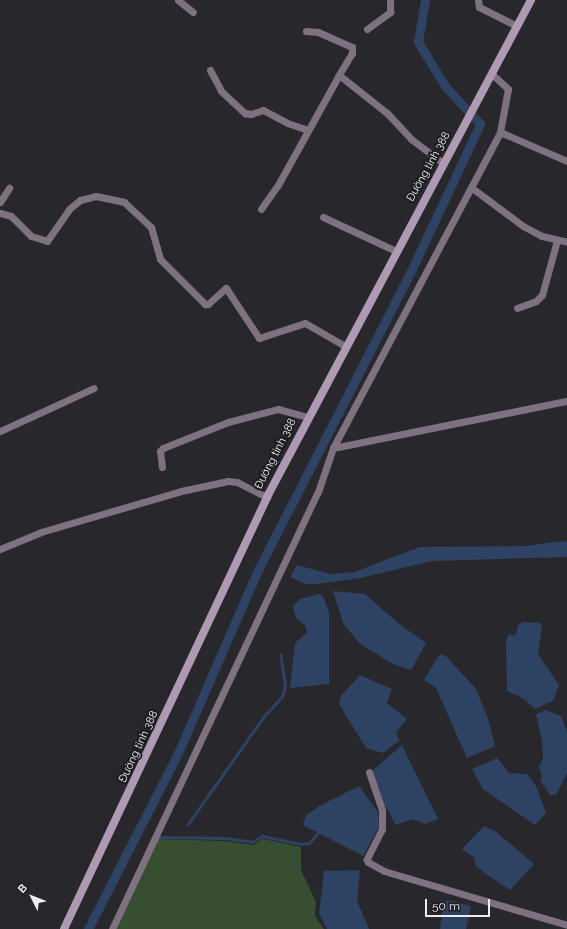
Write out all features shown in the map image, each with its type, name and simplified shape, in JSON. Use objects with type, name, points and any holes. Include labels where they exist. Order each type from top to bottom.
[{"type":"main road","name":"Đường tỉnh 388","points":[[64,929],[267,497],[307,417],[531,0]]},
{"type":"street","points":[[178,0],[193,12]]},
{"type":"street","points":[[367,29],[390,12],[390,0]]},
{"type":"street","points":[[478,0],[479,7],[517,26]]},
{"type":"street","points":[[261,209],[352,53],[352,47],[315,31],[306,31]]},
{"type":"street","points":[[210,70],[221,91],[245,113],[249,115],[263,110],[287,123],[308,130]]},
{"type":"street","points":[[112,929],[318,492],[334,448],[472,188],[500,132],[508,89],[492,74]]},
{"type":"street","points":[[339,75],[387,113],[411,139],[443,163]]},
{"type":"street","points":[[500,132],[567,161]]},
{"type":"street","points":[[0,202],[9,188]]},
{"type":"street","points":[[472,188],[524,226],[557,240],[567,242]]},
{"type":"street","points":[[0,213],[11,216],[32,236],[47,241],[69,209],[80,200],[96,196],[124,202],[150,227],[160,259],[205,304],[208,304],[226,288],[259,338],[306,323],[345,346]]},
{"type":"street","points":[[323,217],[396,250]]},
{"type":"street","points":[[517,308],[536,301],[542,295],[557,240]]},
{"type":"street","points":[[0,431],[94,388]]},
{"type":"street","points":[[334,448],[567,401]]},
{"type":"street","points":[[162,467],[160,451],[162,448],[228,422],[278,409],[307,417]]},
{"type":"street","points":[[0,549],[48,529],[181,491],[228,481],[237,482],[267,497]]},
{"type":"street","points":[[369,772],[382,810],[382,829],[367,859],[368,862],[384,871],[567,925]]},
{"type":"green space","points":[[158,839],[223,841],[253,845],[263,839],[301,847],[301,870],[316,902],[315,916],[324,929],[116,929]]},
{"type":"water","points":[[562,541],[567,542],[567,557],[432,561],[360,578],[318,584],[306,584],[290,577],[297,565],[330,574],[354,572],[420,547],[527,546]]},
{"type":"water","points":[[333,591],[365,594],[398,623],[426,643],[411,670],[393,664],[360,644],[343,623]]},
{"type":"water","points":[[320,594],[324,598],[329,613],[329,684],[290,688],[295,643],[307,632],[305,625],[296,618],[293,606],[300,599]]},
{"type":"water","points":[[523,622],[540,623],[542,627],[538,654],[559,685],[553,701],[535,709],[524,699],[507,691],[506,641],[509,634],[514,636],[516,634],[518,625]]},
{"type":"water","points":[[440,654],[447,657],[476,689],[488,719],[495,746],[467,758],[436,688],[424,680]]},
{"type":"water","points":[[360,675],[392,689],[387,703],[407,719],[396,732],[399,741],[383,753],[366,748],[339,704],[341,696]]},
{"type":"water","points":[[546,710],[561,716],[567,732],[567,773],[556,795],[550,795],[540,780],[542,777],[539,767],[543,759],[542,741],[536,714]]},
{"type":"water","points":[[402,745],[438,819],[426,824],[413,819],[395,825],[389,811],[382,803],[371,772]]},
{"type":"water","points":[[497,758],[509,773],[527,774],[536,786],[546,813],[535,825],[483,789],[472,769]]},
{"type":"water","points":[[359,786],[378,812],[379,827],[363,856],[303,825],[306,815],[321,805]]},
{"type":"water","points":[[484,826],[495,831],[534,864],[510,890],[483,872],[475,865],[475,858],[462,849]]},
{"type":"water","points":[[360,870],[357,901],[369,929],[327,929],[319,913],[324,871]]},
{"type":"water","points":[[447,900],[471,906],[466,929],[440,929],[443,907]]},
{"type":"waterway","points":[[88,929],[178,753],[259,568],[410,273],[480,124],[445,86],[418,42],[425,0]]},
{"type":"waterway","points":[[188,824],[265,715],[282,697],[285,685],[280,655]]},
{"type":"waterway","points":[[158,837],[225,838],[252,842],[263,836],[300,844],[309,843],[318,833]]}]
